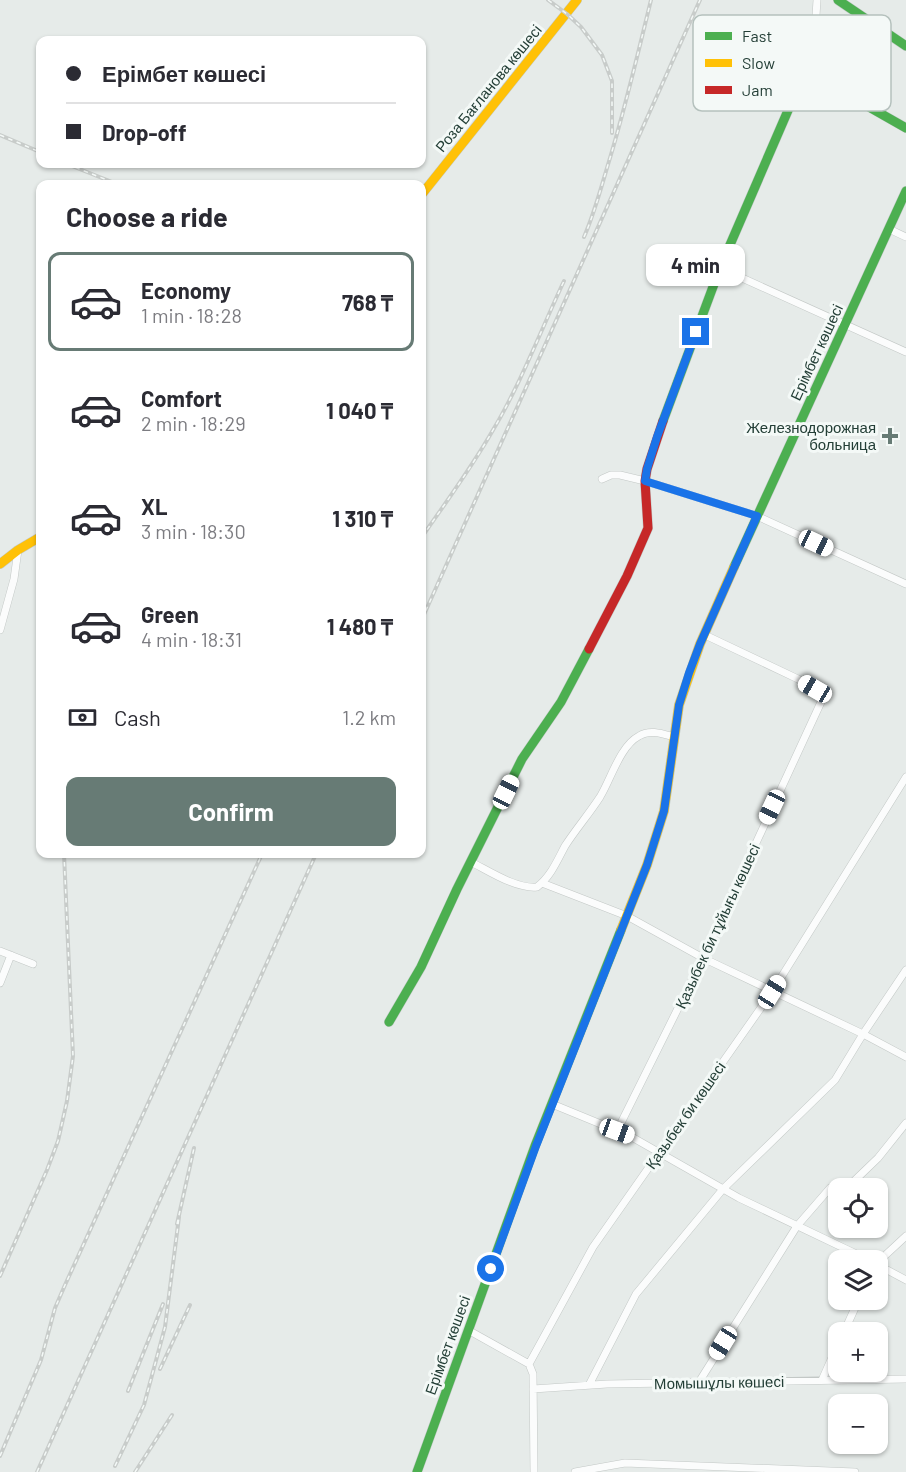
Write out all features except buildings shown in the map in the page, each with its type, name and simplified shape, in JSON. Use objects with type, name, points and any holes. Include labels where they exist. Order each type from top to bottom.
[{"type":"street","name":"Роза Бағланова көшесі","points":[[426,189],[577,0]]},
{"type":"street","points":[[817,15],[818,0]]},
{"type":"street","points":[[838,0],[860,15]]},
{"type":"street","points":[[891,36],[906,46]]},
{"type":"street","points":[[389,1022],[421,967],[522,759],[561,702],[627,576],[648,528],[645,481],[657,437],[720,268],[788,111]]},
{"type":"street","points":[[876,111],[906,128]]},
{"type":"street","name":"Ерімбет көшесі","points":[[417,1472],[531,1156],[647,865],[664,811],[679,705],[689,673],[844,324],[905,198]]},
{"type":"street","points":[[889,229],[906,237]]},
{"type":"street","points":[[720,268],[906,352]]},
{"type":"street","points":[[602,479],[610,475],[645,481],[757,516],[906,584]]},
{"type":"street","points":[[0,564],[36,539]]},
{"type":"street","points":[[0,630],[14,579],[18,550]]},
{"type":"street","name":"Қазыбек би тұйығы көшесі","points":[[617,1131],[703,958],[822,700],[815,689],[705,635]]},
{"type":"street","points":[[471,862],[528,888],[537,887],[554,869],[566,845],[600,797],[628,744],[640,735],[650,732],[675,736]]},
{"type":"street","name":"Қазыбек би көшесі","points":[[529,1364],[593,1247],[772,992],[905,781]]},
{"type":"street","points":[[542,883],[627,916],[703,958],[863,1034],[906,1057]]},
{"type":"street","points":[[0,951],[33,964]]},
{"type":"street","points":[[0,983],[11,955]]},
{"type":"street","points":[[589,1385],[636,1294],[723,1189],[835,1080],[906,970]]},
{"type":"street","points":[[552,1104],[630,1136],[739,1198],[848,1250]]},
{"type":"street","points":[[699,1382],[797,1226],[830,1188],[852,1183],[878,1158],[906,1123]]},
{"type":"street","points":[[888,1253],[906,1236]]},
{"type":"street","points":[[888,1269],[906,1280]]},
{"type":"street","points":[[468,1330],[529,1364],[533,1374],[534,1472]]},
{"type":"street","points":[[822,1380],[828,1366]]},
{"type":"street","name":"Момышұлы көшесі","points":[[533,1389],[699,1382],[906,1379]]},
{"type":"street","points":[[575,1472],[625,1464],[679,1469],[855,1472]]},
{"type":"railway","points":[[548,0],[581,27],[602,55],[612,81],[612,133]]},
{"type":"railway","points":[[584,237],[616,138],[651,0]]},
{"type":"railway","points":[[693,15],[700,0]]},
{"type":"railway","points":[[426,610],[693,16]]},
{"type":"railway","points":[[0,135],[36,150]]},
{"type":"railway","points":[[77,168],[107,180]]},
{"type":"railway","points":[[426,531],[459,484],[503,412],[564,281]]},
{"type":"railway","points":[[0,1276],[47,1170],[58,1141],[67,1101],[73,1056],[64,858]]},
{"type":"railway","points":[[0,1456],[41,1360],[55,1308],[65,1285],[260,858]]},
{"type":"railway","points":[[37,1472],[314,858]]},
{"type":"railway","points":[[177,1224],[194,1148]]},
{"type":"railway","points":[[115,1466],[144,1405],[165,1327],[179,1217]]},
{"type":"railway","points":[[128,1391],[163,1304]]},
{"type":"railway","points":[[160,1369],[190,1305]]},
{"type":"railway","points":[[135,1472],[172,1415]]},
{"type":"traffic: fast","points":[[838,0],[860,15]]},
{"type":"traffic: fast","points":[[891,36],[906,46]]},
{"type":"traffic: fast","points":[[663,421],[720,268],[788,111]]},
{"type":"traffic: fast","points":[[876,111],[906,128]]},
{"type":"traffic: fast","points":[[734,567],[906,191]]},
{"type":"traffic: fast","points":[[389,1022],[421,967],[522,759],[561,702],[589,649]]},
{"type":"traffic: fast","points":[[417,1472],[535,1146],[621,930]]},
{"type":"traffic: slow","points":[[426,189],[577,0]]},
{"type":"traffic: slow","points":[[0,564],[36,539]]},
{"type":"traffic: slow","points":[[621,930],[647,865],[664,811],[679,705],[700,644],[734,567]]},
{"type":"traffic: jam","points":[[589,649],[627,576],[648,528],[645,481],[663,421]]},
{"type":"place","name":"Железнодорожная больница","points":[[890,436]]},
{"type":"route","points":[[491,1269],[536,1146],[647,865],[664,811],[679,705],[689,673],[757,516],[645,481],[657,437],[696,332]]}]
